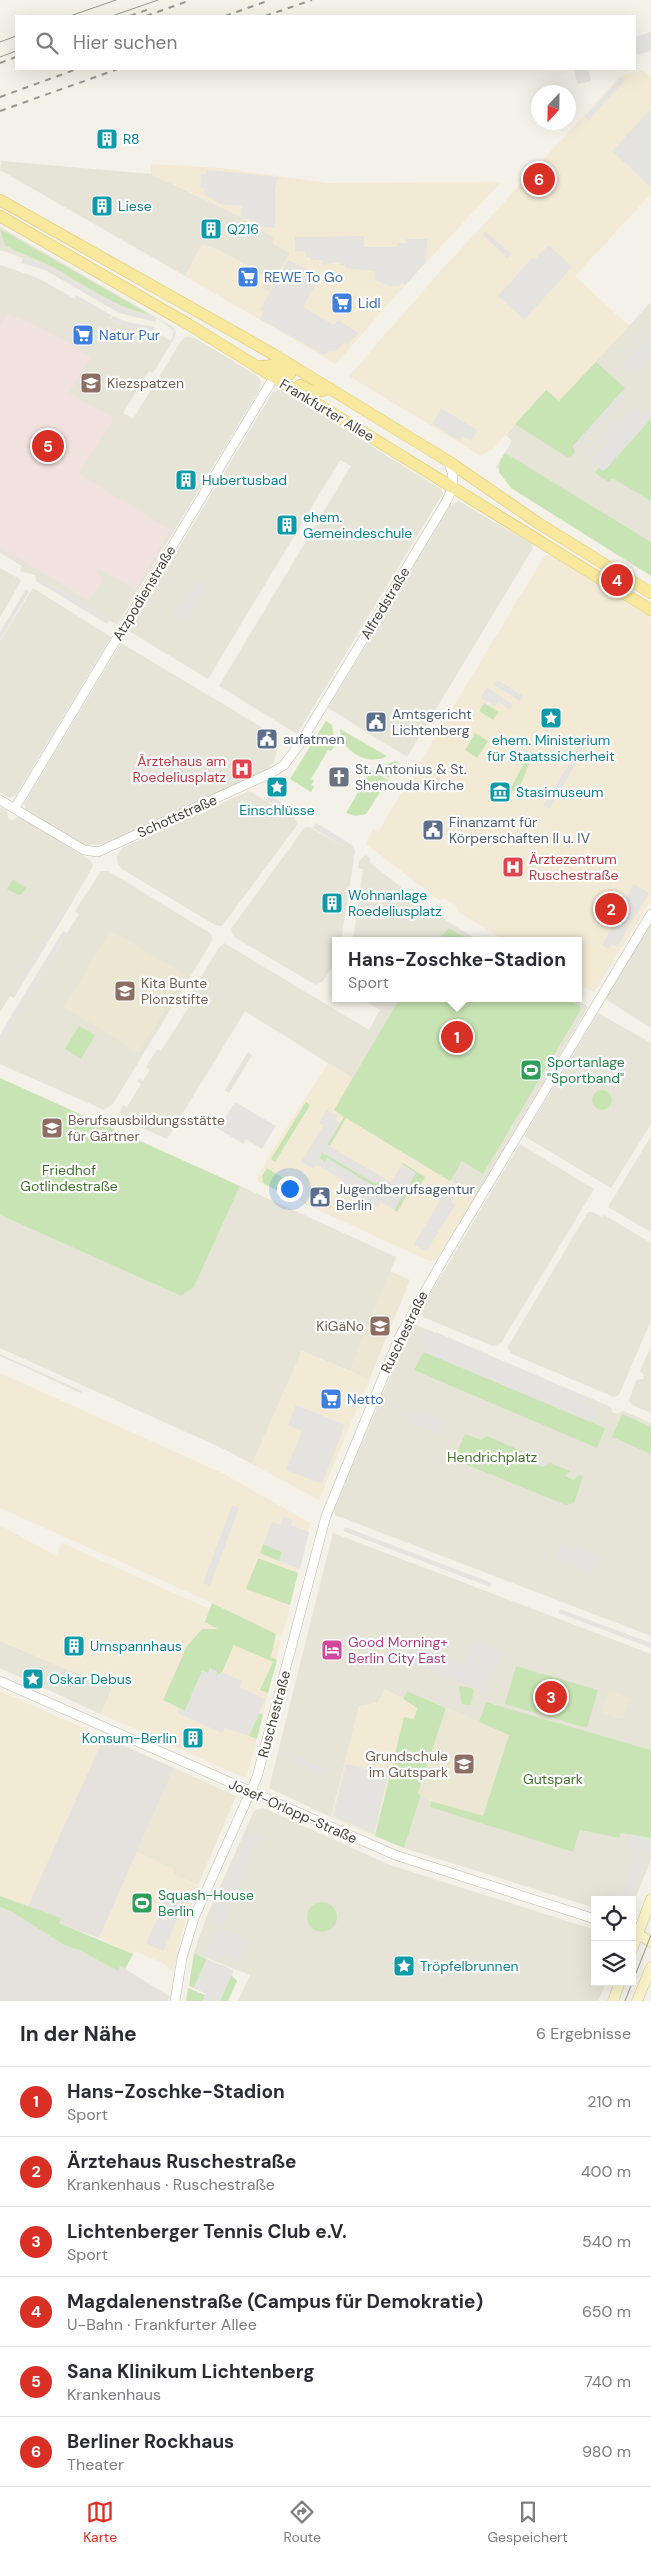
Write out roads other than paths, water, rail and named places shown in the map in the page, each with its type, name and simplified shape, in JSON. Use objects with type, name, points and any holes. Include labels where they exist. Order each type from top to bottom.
[{"type":"main road","name":"Frankfurter Allee","points":[[0,200],[267,350],[448,461],[538,523],[651,593]]},
{"type":"main road","name":"Frankfurter Allee","points":[[0,216],[183,321],[651,610]]},
{"type":"main road","points":[[257,367],[274,365],[306,383],[329,388]]},
{"type":"main road","points":[[274,377],[284,376],[311,392],[321,392],[329,388]]},
{"type":"main road","points":[[328,411],[329,388]]},
{"type":"main road","points":[[636,1930],[651,1899]]},
{"type":"main road","points":[[636,1932],[651,1936]]},
{"type":"main road","points":[[636,1933],[651,1942]]},
{"type":"main road","points":[[638,2001],[651,1967]]},
{"type":"main road","points":[[613,2001],[619,1986]]},
{"type":"street","name":"Atzpodienstraße","points":[[15,808],[274,377]]},
{"type":"street","points":[[448,461],[454,475],[454,488]]},
{"type":"street","name":"Alfredstraße","points":[[301,742],[454,488]]},
{"type":"street","name":"Schottstraße","points":[[15,808],[84,850],[98,852],[271,773],[284,765],[301,742]]},
{"type":"street","points":[[0,800],[15,808]]},
{"type":"street","name":"Ruschestraße","points":[[175,2001],[182,1958],[194,1918],[251,1792],[268,1739],[326,1516],[400,1336],[432,1278],[651,914]]},
{"type":"street","name":"Josef-Orlopp-Straße","points":[[0,1680],[402,1858],[591,1918]]},
{"type":"tram line","points":[[73,15],[116,0]]},
{"type":"tram line","points":[[115,15],[158,0]]},
{"type":"tram line","points":[[0,42],[15,36]]},
{"type":"tram line","points":[[0,57],[15,51]]},
{"type":"tram line","points":[[625,2001],[651,1935]]},
{"type":"railway","points":[[149,15],[191,0]]},
{"type":"railway","points":[[228,15],[270,0]]},
{"type":"railway","points":[[268,15],[312,0]]},
{"type":"railway","points":[[133,15],[152,8]]},
{"type":"railway","points":[[0,63],[15,57]]},
{"type":"railway","points":[[0,97],[74,70]]},
{"type":"railway","points":[[0,111],[115,70]]},
{"type":"place","name":"R8","points":[[107,139]]},
{"type":"place","name":"Berliner Rockhaus","points":[[539,179]]},
{"type":"place","name":"Liese","points":[[102,206]]},
{"type":"place","name":"Q216","points":[[211,229]]},
{"type":"place","name":"REWE To Go","points":[[248,277]]},
{"type":"place","name":"Lidl","points":[[342,303]]},
{"type":"place","name":"Natur Pur","points":[[83,335]]},
{"type":"place","name":"Kiezspatzen","points":[[91,383]]},
{"type":"place","name":"Sana Klinikum Lichtenberg","points":[[48,446]]},
{"type":"place","name":"Hubertusbad","points":[[186,480]]},
{"type":"place","name":"ehem. Gemeindeschule","points":[[287,525]]},
{"type":"place","name":"Magdalenenstraße (Campus für Demokratie)","points":[[617,580]]},
{"type":"place","name":"ehem. Ministerium für Staatssicherheit","points":[[551,718]]},
{"type":"place","name":"Amtsgericht Lichtenberg","points":[[376,722]]},
{"type":"place","name":"aufatmen","points":[[267,739]]},
{"type":"place","name":"Ärztehaus am Roedeliusplatz","points":[[242,769]]},
{"type":"place","name":"St. Antonius & St. Shenouda Kirche","points":[[339,777]]},
{"type":"place","name":"Einschlüsse","points":[[277,787]]},
{"type":"place","name":"Stasimuseum","points":[[500,792]]},
{"type":"place","name":"Finanzamt für Körperschaften II u. IV","points":[[433,830]]},
{"type":"place","name":"Ärztezentrum Ruschestraße","points":[[513,867]]},
{"type":"place","name":"Wohnanlage Roedeliusplatz","points":[[332,903]]},
{"type":"place","name":"Ärztehaus Ruschestraße","points":[[611,909]]},
{"type":"place","name":"Kita Bunte Plonzstifte","points":[[125,991]]},
{"type":"place","name":"Hans-Zoschke-Stadion","points":[[457,1037]]},
{"type":"place","name":"Sportanlage \"Sportband\"","points":[[531,1070]]},
{"type":"place","name":"Berufsausbildungsstätte für Gärtner","points":[[52,1128]]},
{"type":"place","name":"Jugendberufsagentur Berlin","points":[[320,1197]]},
{"type":"place","name":"KiGäNo","points":[[380,1326]]},
{"type":"place","name":"Netto","points":[[331,1399]]},
{"type":"place","name":"Umspannhaus","points":[[74,1646]]},
{"type":"place","name":"Good Morning+ Berlin City East","points":[[332,1650]]},
{"type":"place","name":"Oskar Debus","points":[[33,1679]]},
{"type":"place","name":"Lichtenberger Tennis Club e.V.","points":[[551,1697]]},
{"type":"place","name":"Konsum-Berlin","points":[[193,1738]]},
{"type":"place","name":"Grundschule im Gutspark","points":[[464,1764]]},
{"type":"place","name":"Squash-House Berlin","points":[[142,1903]]},
{"type":"place","name":"Tröpfelbrunnen","points":[[404,1966]]},
{"type":"park label","name":"Friedhof Gotlindestraße","points":[[69,1178]]},
{"type":"park label","name":"Hendrichplatz","points":[[492,1457]]},
{"type":"park label","name":"Gutspark","points":[[553,1779]]}]
